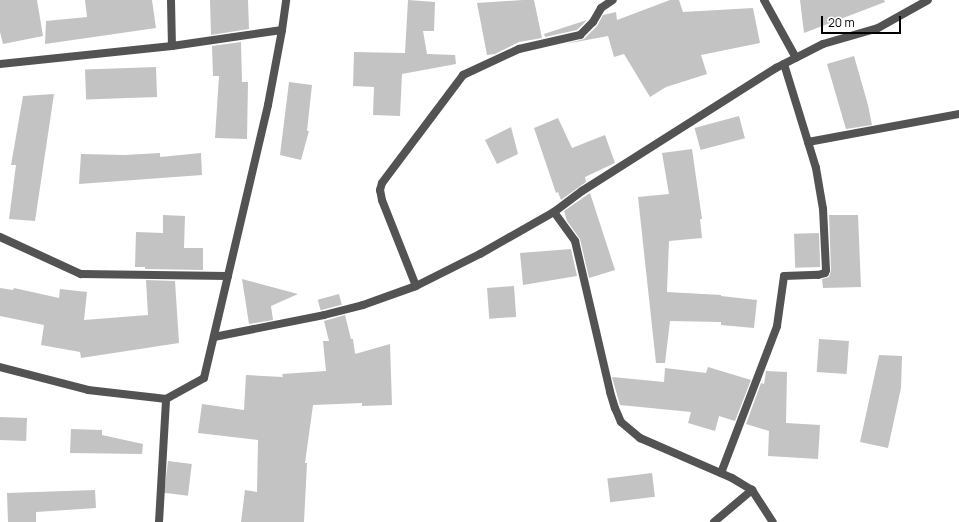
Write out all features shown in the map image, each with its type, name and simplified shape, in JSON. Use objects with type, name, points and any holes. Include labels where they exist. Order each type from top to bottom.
[{"type":"street","points":[[171,0],[172,46]]},
{"type":"street","points":[[0,367],[88,390],[166,399],[204,378],[268,105],[286,0]]},
{"type":"street","points":[[416,286],[382,200],[380,190],[382,183],[463,75],[519,49],[580,35],[593,22],[601,8],[613,0]]},
{"type":"street","points":[[764,0],[796,58]]},
{"type":"street","points":[[214,337],[324,315],[363,305],[416,286],[480,254],[554,212],[582,191],[784,64],[823,44],[878,28],[928,0]]},
{"type":"street","points":[[0,64],[172,46],[282,30]]},
{"type":"street","points":[[721,473],[777,326],[784,276],[818,275],[825,273],[827,266],[823,209],[816,168],[784,64]]},
{"type":"street","points":[[808,142],[959,114]]},
{"type":"street","points":[[554,212],[575,241],[610,392],[621,422],[640,438],[721,473],[752,490],[774,522]]},
{"type":"street","points":[[0,237],[81,274],[228,276]]},
{"type":"street","points":[[159,522],[166,399]]},
{"type":"street","points":[[714,522],[752,490]]},
{"type":"building","points":[[0,0],[37,0],[43,36],[3,44],[0,32]]},
{"type":"building","points":[[85,0],[152,0],[156,28],[45,44],[46,21],[87,17]]},
{"type":"building","points":[[210,0],[248,0],[249,29],[211,35]]},
{"type":"building","points":[[408,0],[435,2],[434,31],[423,31],[427,54],[455,55],[456,64],[402,74],[400,116],[373,115],[374,87],[353,86],[354,52],[405,53]]},
{"type":"building","points":[[534,0],[542,38],[519,42],[495,54],[487,55],[477,3]]},
{"type":"building","points":[[670,0],[679,0],[683,12],[753,8],[760,43],[701,55],[707,74],[666,87],[650,97],[624,54],[614,57],[608,36],[565,44],[584,39],[597,26],[603,15],[616,12],[617,20]]},
{"type":"building","points":[[800,0],[884,0],[885,2],[804,33]]},
{"type":"building","points":[[587,20],[577,30],[545,37],[544,34]]},
{"type":"building","points":[[241,42],[242,82],[248,82],[247,139],[215,138],[219,76],[213,76],[212,46]]},
{"type":"building","points":[[854,56],[872,125],[846,129],[827,64]]},
{"type":"building","points":[[156,67],[157,97],[86,99],[85,69]]},
{"type":"building","points":[[289,82],[312,85],[307,131],[309,131],[301,160],[280,155]]},
{"type":"building","points":[[54,94],[35,221],[9,219],[16,165],[11,165],[23,96]]},
{"type":"building","points":[[739,116],[745,138],[701,150],[695,128]]},
{"type":"building","points":[[558,118],[572,148],[605,135],[615,163],[585,177],[586,182],[561,200],[558,192],[556,193],[534,128]]},
{"type":"building","points":[[511,127],[518,154],[497,164],[485,140]]},
{"type":"building","points":[[692,149],[702,219],[700,219],[702,238],[669,241],[667,292],[721,295],[757,300],[754,328],[721,325],[721,322],[670,321],[665,363],[656,363],[638,197],[669,194],[662,153]]},
{"type":"building","points":[[160,153],[160,157],[201,153],[202,175],[79,184],[81,154],[124,155]]},
{"type":"building","points":[[590,193],[615,270],[589,278],[580,239],[567,221],[564,211]]},
{"type":"building","points":[[163,215],[185,216],[184,248],[203,248],[203,270],[145,269],[145,267],[135,267],[136,232],[163,233]]},
{"type":"building","points":[[829,215],[858,215],[861,287],[823,288],[822,279],[829,277],[831,270]]},
{"type":"building","points":[[819,233],[820,267],[795,268],[794,234]]},
{"type":"building","points":[[571,249],[577,276],[523,285],[520,253]]},
{"type":"building","points":[[242,279],[298,294],[271,306],[273,320],[249,324]]},
{"type":"building","points":[[146,280],[175,281],[179,343],[81,358],[80,352],[41,345],[44,325],[0,316],[0,288],[13,290],[14,288],[59,298],[60,289],[87,292],[84,320],[148,315]]},
{"type":"building","points":[[514,286],[516,317],[489,319],[487,288]]},
{"type":"building","points":[[339,294],[342,305],[321,310],[318,300]]},
{"type":"building","points":[[345,315],[351,339],[353,339],[355,354],[390,344],[392,405],[362,406],[362,403],[313,405],[305,463],[307,463],[304,522],[241,522],[245,490],[257,492],[258,440],[198,433],[202,404],[244,410],[246,375],[283,377],[282,374],[326,371],[323,341],[329,341],[324,321]]},
{"type":"building","points":[[819,339],[849,341],[847,374],[817,372]]},
{"type":"building","points":[[879,355],[902,356],[901,388],[888,448],[860,442]]},
{"type":"building","points":[[708,367],[751,380],[735,421],[719,416],[715,431],[688,423],[691,412],[620,405],[612,377],[664,382],[665,368],[706,373]]},
{"type":"building","points":[[766,371],[787,372],[786,423],[820,425],[818,459],[768,456],[769,431],[746,424],[761,383],[764,384]]},
{"type":"building","points":[[0,417],[27,418],[26,441],[0,440]]},
{"type":"building","points":[[71,429],[102,430],[102,435],[143,444],[142,454],[70,453]]},
{"type":"building","points":[[168,461],[192,464],[188,496],[164,493]]},
{"type":"building","points":[[652,473],[655,497],[610,502],[607,478]]},
{"type":"building","points":[[95,490],[96,508],[36,512],[36,522],[8,522],[7,493]]}]
